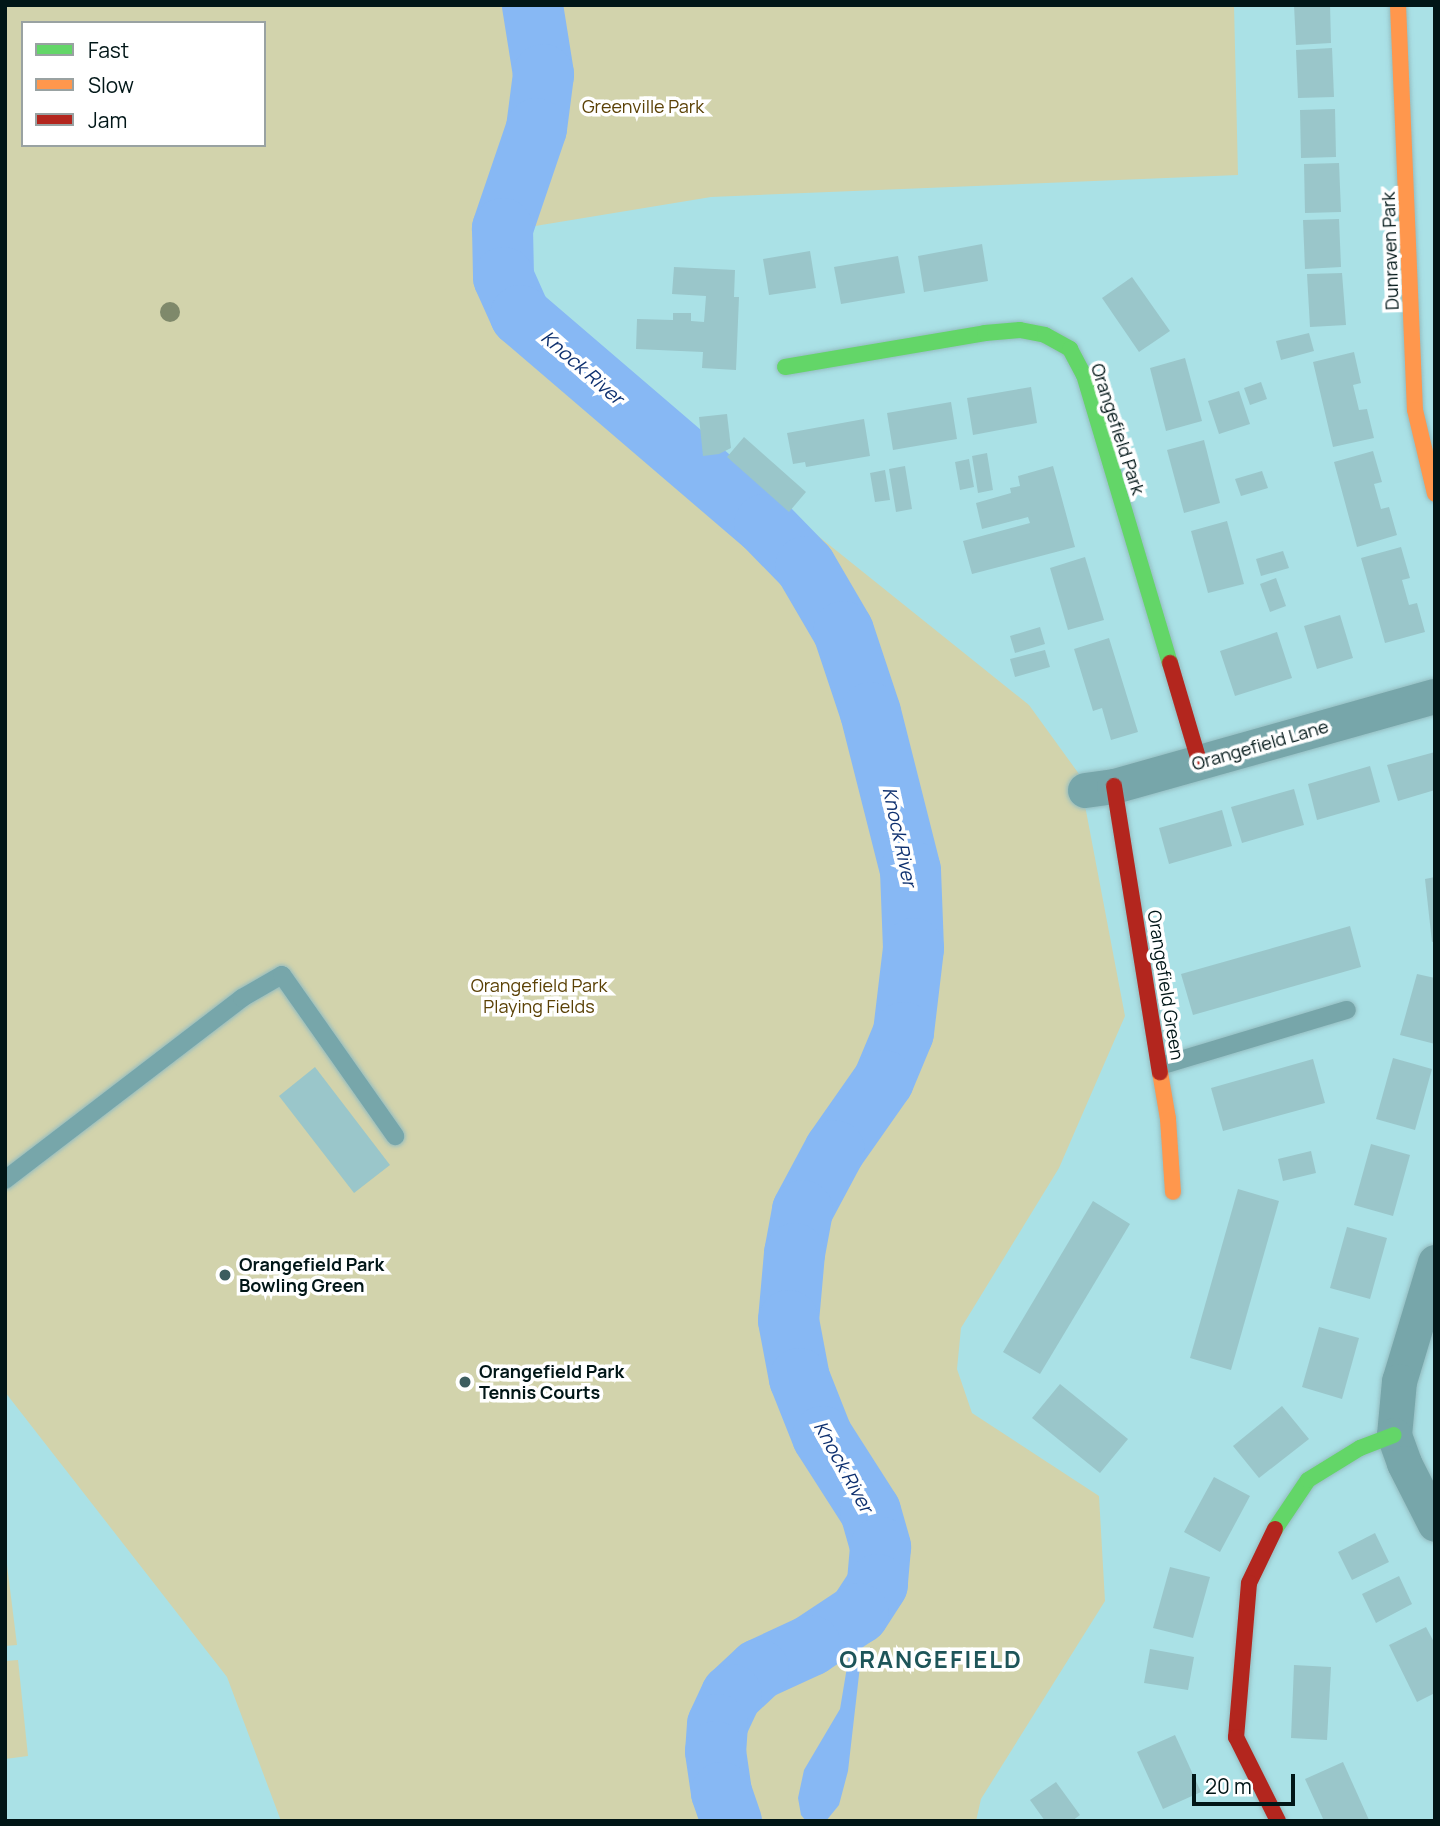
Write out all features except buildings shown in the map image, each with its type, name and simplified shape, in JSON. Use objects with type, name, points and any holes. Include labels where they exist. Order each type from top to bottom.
[{"type":"street","name":"Dunraven Park","points":[[1398,5],[1424,346],[1415,410],[1435,494]]},
{"type":"street","name":"Orangefield Park","points":[[785,367],[985,333],[1020,330],[1045,335],[1069,349],[1084,375],[1199,761]]},
{"type":"street","name":"Orangefield Lane","points":[[1099,788],[1435,696]]},
{"type":"street","name":"Orangefield Green","points":[[1099,788],[1160,1066],[1168,1119],[1173,1192]]},
{"type":"street","points":[[1435,1262],[1399,1381],[1394,1435],[1404,1463],[1435,1524]]},
{"type":"street","points":[[1278,1821],[1236,1737],[1249,1583],[1276,1527],[1308,1480],[1360,1448],[1394,1435]]},
{"type":"lane","points":[[5,1180],[242,998],[282,975],[395,1136]]},
{"type":"lane","points":[[1160,1066],[1347,1010]]},
{"type":"green space","name":"Orangefield Park Playing Fields","points":[[5,5],[1234,5],[1238,175],[711,197],[523,228],[515,270],[545,317],[1029,705],[1079,774],[1125,1016],[1059,1168],[961,1328],[957,1369],[972,1413],[1099,1496],[1105,1601],[981,1799],[976,1821],[281,1821],[227,1677],[5,1392]]},
{"type":"green space","points":[[5,1549],[17,1645],[5,1646]]},
{"type":"green space","points":[[18,1660],[28,1756],[5,1759],[5,1661]]},
{"type":"water","points":[[864,1631],[848,1771],[839,1805],[826,1821],[806,1821],[801,1815],[798,1798],[804,1770],[840,1709],[851,1643]]},
{"type":"waterway","name":"Knock River","points":[[532,5],[543,74],[536,128],[502,228],[503,277],[520,315],[764,524],[805,566],[843,631],[870,712],[910,870],[913,948],[903,1032],[883,1080],[834,1150],[802,1210],[794,1253],[788,1320],[799,1378],[822,1436],[870,1511],[880,1547],[877,1584],[858,1613],[810,1645],[758,1669],[731,1694],[717,1724],[715,1751],[721,1792],[731,1821]]},
{"type":"traffic: fast","points":[[785,367],[985,333],[1020,330],[1045,335],[1070,349],[1084,375],[1170,663]]},
{"type":"traffic: fast","points":[[1275,1529],[1308,1480],[1360,1448],[1394,1435]]},
{"type":"traffic: slow","points":[[1398,5],[1415,410],[1435,494]]},
{"type":"traffic: slow","points":[[1160,1072],[1168,1119],[1173,1192]]},
{"type":"traffic: jam","points":[[1170,663],[1199,761]]},
{"type":"traffic: jam","points":[[1114,786],[1160,1072]]},
{"type":"traffic: jam","points":[[1275,1529],[1249,1583],[1236,1737],[1278,1821]]},
{"type":"place","name":"Orangefield Park Bowling Green","points":[[225,1275]]},
{"type":"place","name":"Orangefield Park Tennis Courts","points":[[465,1382]]},
{"type":"district","name":"ORANGEFIELD","points":[[931,1659]]},
{"type":"park label","name":"Greenville Park","points":[[643,106]]}]
